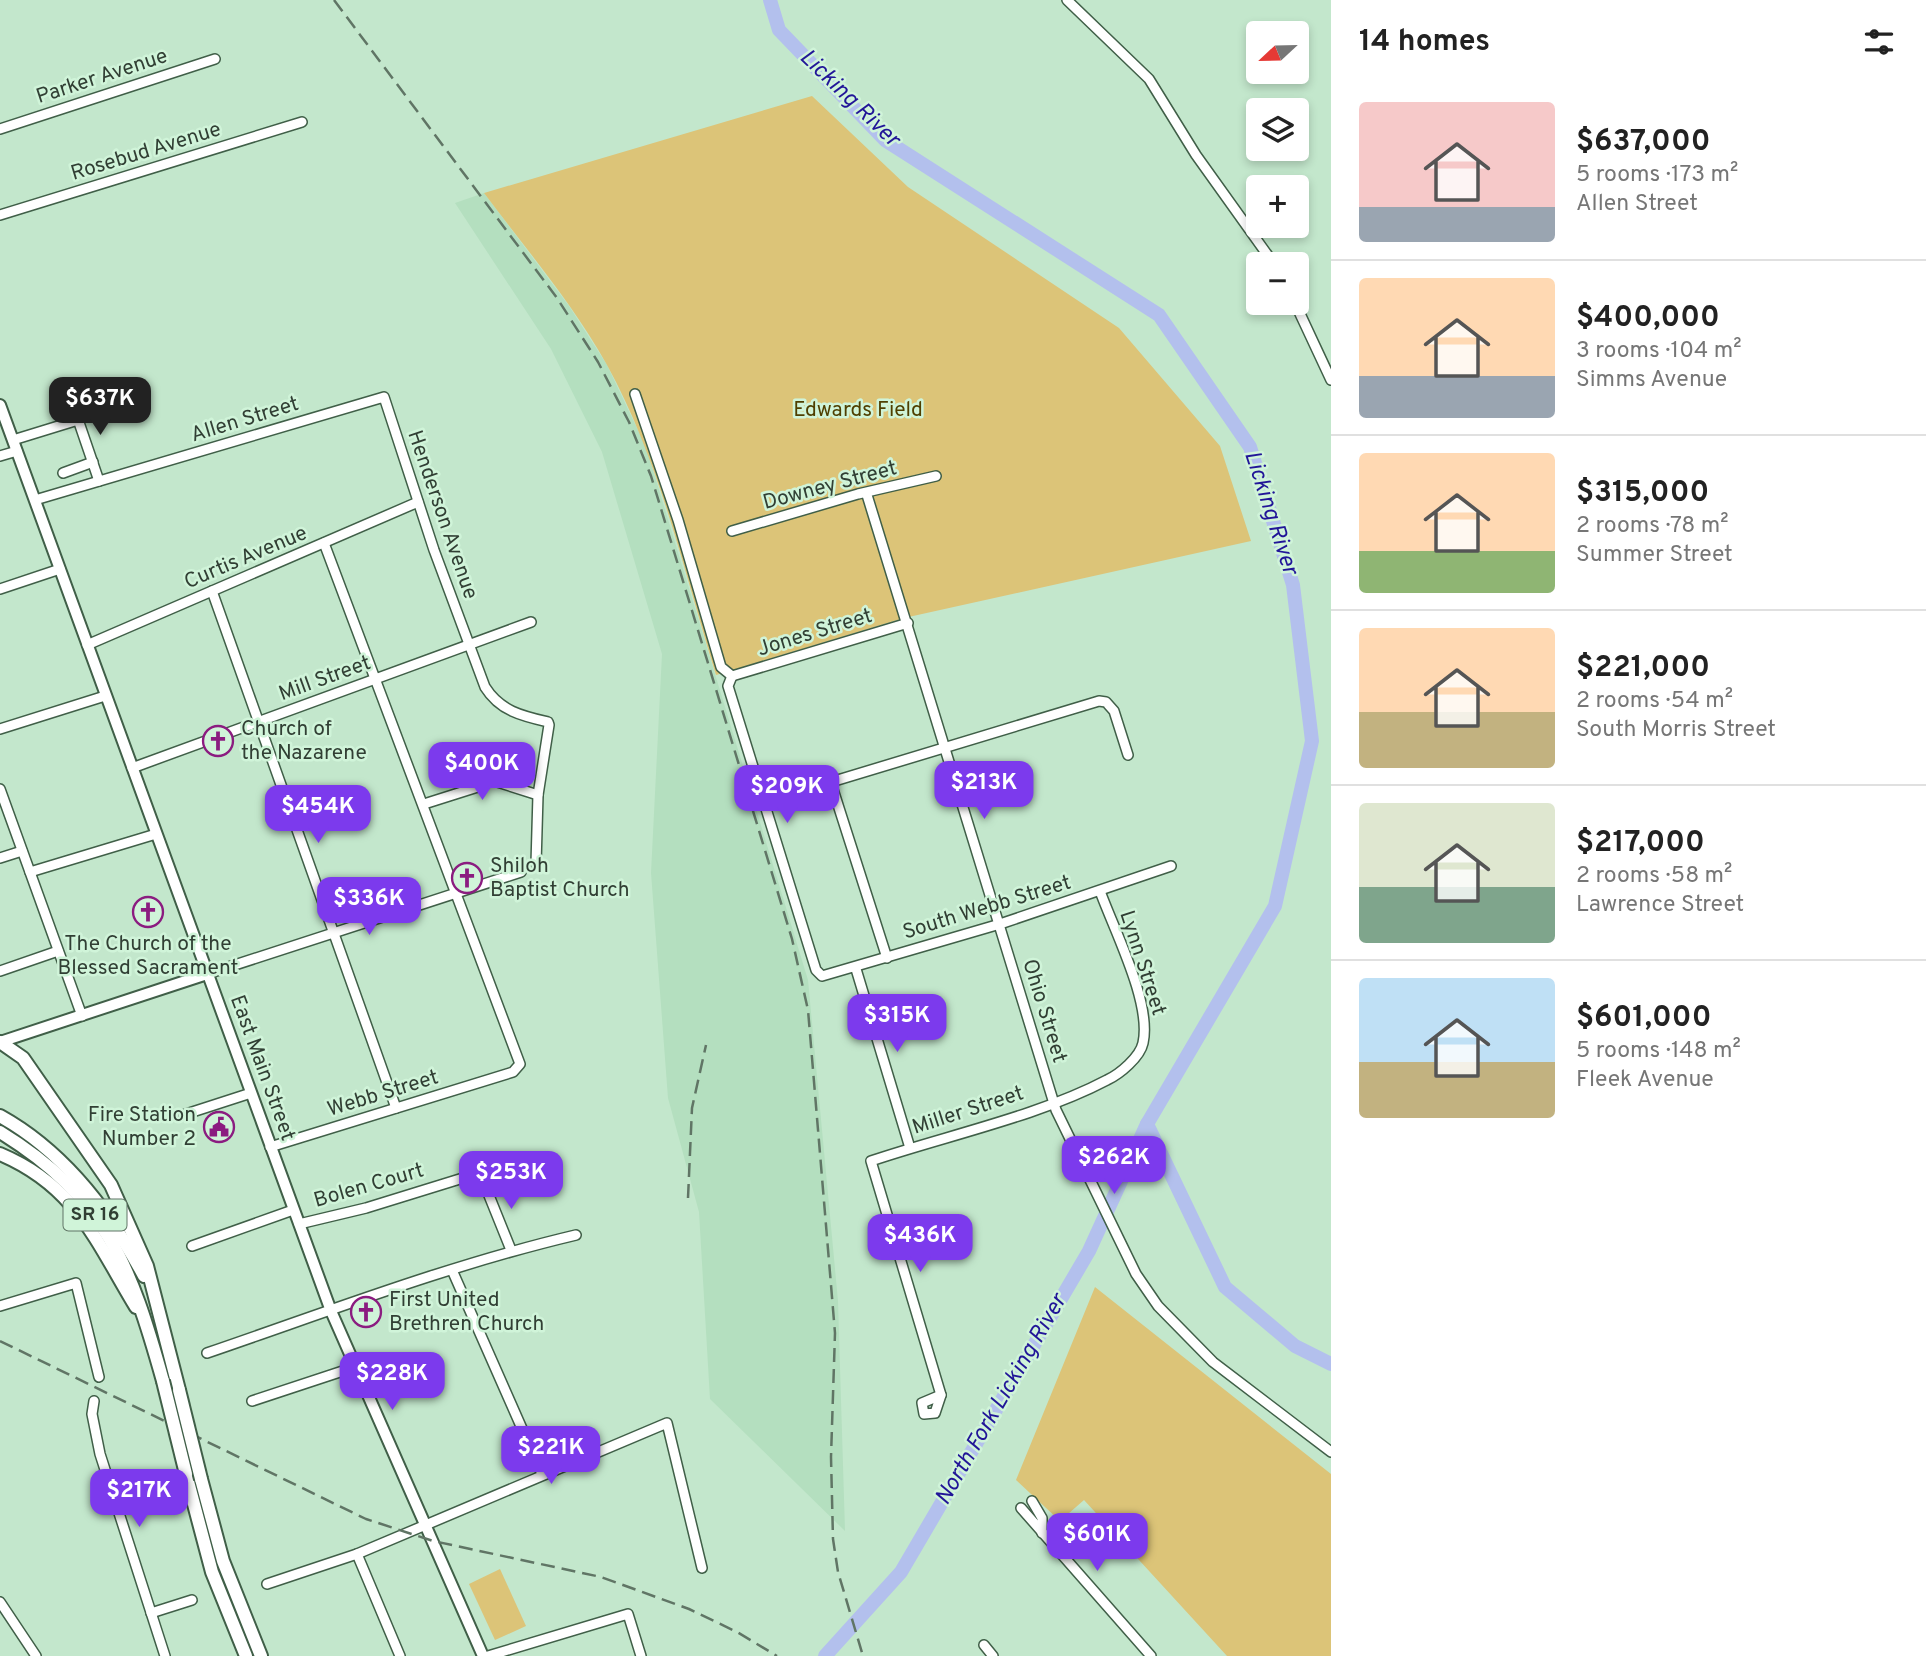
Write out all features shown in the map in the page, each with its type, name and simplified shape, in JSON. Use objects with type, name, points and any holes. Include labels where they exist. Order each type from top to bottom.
[{"type":"highway","points":[[0,1042],[23,1058],[104,1174],[147,1266],[153,1295]]},
{"type":"highway","name":"SR 16","points":[[0,1116],[55,1158],[94,1197],[118,1229],[153,1295],[223,1561],[261,1656]]},
{"type":"highway","name":"SR 16","points":[[0,1132],[62,1179],[110,1235],[132,1281],[163,1381],[212,1572],[246,1656]]},
{"type":"highway","points":[[0,1154],[27,1167],[61,1191],[75,1207],[95,1233],[148,1329]]},
{"type":"main road","name":"East Main Street","points":[[0,405],[331,1311],[483,1656]]},
{"type":"main road","points":[[0,1042],[207,974]]},
{"type":"street","points":[[1068,1],[1149,79],[1196,155],[1265,252]]},
{"type":"street","name":"Parker Avenue","points":[[0,129],[215,59]]},
{"type":"street","name":"Rosebud Avenue","points":[[0,215],[302,122]]},
{"type":"street","points":[[1301,315],[1331,380]]},
{"type":"street","points":[[635,394],[682,531],[721,667],[732,676],[728,686],[765,802],[1099,701],[1106,702],[1114,711],[1128,755]]},
{"type":"street","name":"Allen Street","points":[[35,500],[384,397]]},
{"type":"street","name":"Henderson Avenue","points":[[384,397],[418,502],[485,687],[500,705],[516,713],[548,722],[538,795]]},
{"type":"street","points":[[72,402],[99,481]]},
{"type":"street","points":[[0,456],[15,445],[78,420]]},
{"type":"street","points":[[63,473],[93,462]]},
{"type":"street","name":"Downey Street","points":[[732,531],[858,494],[867,495],[936,476]]},
{"type":"street","name":"Ohio Street","points":[[867,495],[1054,1103],[1076,1156],[1146,1290],[1183,1334],[1249,1390],[1331,1452]]},
{"type":"street","name":"Curtis Avenue","points":[[87,645],[418,502]]},
{"type":"street","points":[[324,543],[456,893]]},
{"type":"street","points":[[0,589],[60,569]]},
{"type":"street","points":[[212,591],[396,1108]]},
{"type":"street","name":"Mill Street","points":[[132,768],[531,622]]},
{"type":"street","name":"Jones Street","points":[[732,676],[908,623]]},
{"type":"street","points":[[0,729],[105,696]]},
{"type":"street","points":[[424,804],[491,780],[538,795],[536,864]]},
{"type":"street","points":[[831,783],[887,958]]},
{"type":"street","points":[[0,789],[82,1016]]},
{"type":"street","name":"South Webb Street","points":[[765,802],[816,970],[827,977],[1000,924],[1171,866]]},
{"type":"street","points":[[30,872],[156,834]]},
{"type":"street","points":[[0,858],[22,851]]},
{"type":"street","points":[[207,974],[521,872]]},
{"type":"street","name":"Lynn Street","points":[[1100,891],[1144,1017],[1143,1046]]},
{"type":"street","name":"Webb Street","points":[[270,1147],[517,1070],[520,1060],[456,893]]},
{"type":"street","points":[[0,971],[58,951]]},
{"type":"street","points":[[856,969],[910,1148]]},
{"type":"street","name":"Miller Street","points":[[941,1395],[871,1161],[1054,1103],[1109,1079],[1135,1057],[1143,1046]]},
{"type":"street","points":[[183,1115],[251,1093]]},
{"type":"street","name":"Bolen Court","points":[[299,1224],[366,1208],[478,1174],[511,1250]]},
{"type":"street","points":[[192,1246],[293,1210]]},
{"type":"street","points":[[207,1353],[331,1311],[340,1304],[511,1250],[576,1235]]},
{"type":"street","points":[[452,1270],[541,1474]]},
{"type":"street","points":[[0,1306],[76,1283],[99,1377]]},
{"type":"street","points":[[252,1401],[355,1367]]},
{"type":"street","points":[[94,1401],[92,1415],[100,1454],[165,1656]]},
{"type":"street","points":[[267,1584],[357,1554],[667,1423],[702,1567]]},
{"type":"street","points":[[1032,1501],[1042,1518],[1042,1533]]},
{"type":"street","points":[[1021,1508],[1151,1656]]},
{"type":"street","points":[[357,1554],[400,1656]]},
{"type":"street","points":[[151,1613],[191,1600]]},
{"type":"street","points":[[0,1602],[36,1656]]},
{"type":"street","points":[[488,1656],[628,1614],[641,1656]]},
{"type":"street","points":[[984,1645],[993,1656]]},
{"type":"shaded area","points":[[484,193],[569,306],[607,365],[646,447],[808,980],[838,1301],[845,1531],[710,1399],[699,1212],[668,1098],[651,873],[662,654],[602,452],[551,349],[455,203]]},
{"type":"green space","name":"Edwards Field","points":[[812,96],[908,187],[1119,328],[1220,446],[1251,541],[904,618],[716,675],[669,517],[626,402],[594,342],[484,193]]},
{"type":"green space","points":[[1095,1287],[1331,1474],[1331,1656],[1227,1656],[1084,1500],[1060,1521],[1016,1480]]},
{"type":"green space","points":[[500,1569],[526,1626],[495,1640],[469,1584]]},
{"type":"waterway","name":"Licking River","points":[[770,0],[779,30],[885,140],[1159,315],[1250,447],[1293,585],[1312,741],[1275,906],[1147,1124],[1089,1251],[901,1572],[825,1656]]},
{"type":"waterway","points":[[1147,1124],[1225,1287],[1295,1346],[1331,1364]]},
{"type":"railway","points":[[334,0],[557,298],[598,362],[629,422],[651,476],[792,939],[808,1010],[835,1333],[831,1457],[833,1539],[838,1572],[863,1656]]},
{"type":"railway","points":[[688,1198],[692,1108],[706,1045]]},
{"type":"railway","points":[[0,1341],[366,1519],[433,1541],[601,1577],[689,1609],[737,1632],[777,1656]]},
{"type":"place","name":"Church of the Nazarene","points":[[218,741]]},
{"type":"place","name":"Shiloh Baptist Church","points":[[467,878]]},
{"type":"place","name":"The Church of the Blessed Sacrament","points":[[148,912]]},
{"type":"place","name":"Fire Station Number 2","points":[[219,1127]]},
{"type":"place","name":"First United Brethren Church","points":[[366,1312]]},
{"type":"water label","name":"North Fork Licking River","points":[[1002,1400]]}]
